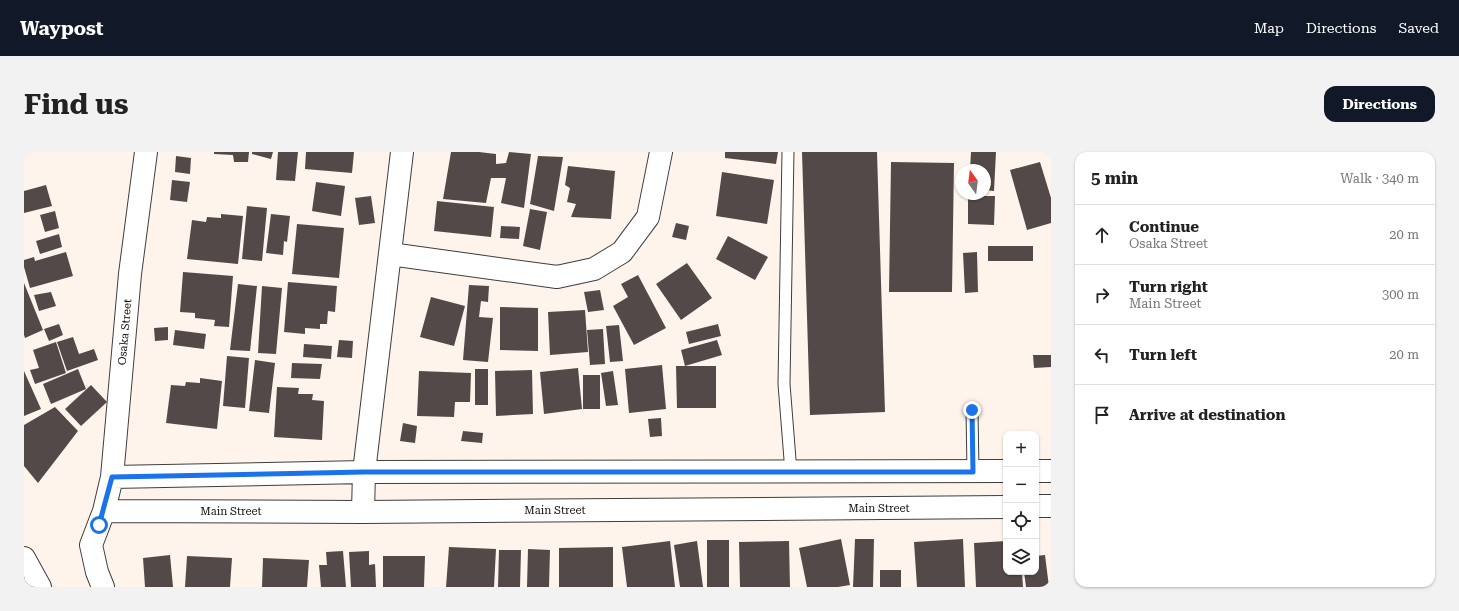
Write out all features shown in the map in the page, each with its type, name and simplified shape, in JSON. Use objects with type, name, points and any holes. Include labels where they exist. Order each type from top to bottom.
[{"type":"street","name":"Osaka Street","points":[[103,587],[97,572],[91,545],[104,511],[112,477],[130,274],[146,152]]},
{"type":"street","points":[[363,512],[364,472],[402,152]]},
{"type":"street","points":[[390,254],[557,277],[594,269],[622,252],[648,217],[661,152]]},
{"type":"street","points":[[1039,471],[1051,471]]},
{"type":"street","points":[[112,477],[364,472],[1003,472]]},
{"type":"street","name":"Main Street","points":[[104,511],[363,512],[1003,506]]},
{"type":"street","points":[[1039,506],[1051,506]]},
{"type":"lane","points":[[788,152],[784,384],[791,472]]},
{"type":"lane","points":[[972,410],[973,472]]},
{"type":"building","points":[[214,152],[249,152],[248,162],[234,162],[233,155],[214,154]]},
{"type":"building","points":[[252,152],[273,152],[271,159],[252,154]]},
{"type":"building","points":[[278,152],[298,152],[295,181],[276,180]]},
{"type":"building","points":[[306,152],[354,152],[352,173],[305,169]]},
{"type":"building","points":[[451,152],[479,152],[496,154],[496,164],[506,163],[509,152],[531,154],[524,208],[501,203],[506,178],[491,178],[486,203],[443,199]]},
{"type":"building","points":[[725,152],[778,152],[776,164],[725,158]]},
{"type":"building","points":[[802,152],[877,152],[885,412],[810,415]]},
{"type":"building","points":[[971,152],[996,152],[994,191],[991,191],[991,164],[970,164]]},
{"type":"building","points":[[176,156],[191,158],[190,174],[175,172]]},
{"type":"building","points":[[538,156],[563,157],[554,211],[530,204]]},
{"type":"building","points":[[891,162],[954,163],[952,292],[889,292]]},
{"type":"building","points":[[1040,162],[1051,198],[1051,223],[1027,230],[1010,170]]},
{"type":"building","points":[[568,166],[615,171],[611,219],[571,217],[576,204],[567,202],[570,188],[565,185]]},
{"type":"building","points":[[722,172],[774,180],[767,224],[716,216]]},
{"type":"building","points":[[172,180],[190,182],[187,202],[170,200]]},
{"type":"building","points":[[316,182],[345,186],[341,216],[312,211]]},
{"type":"building","points":[[46,185],[52,206],[24,213],[24,191]]},
{"type":"building","points":[[371,196],[375,223],[359,225],[355,198]]},
{"type":"building","points":[[991,196],[995,196],[994,225],[968,224],[968,200],[991,200]]},
{"type":"building","points":[[437,201],[494,207],[491,237],[434,231]]},
{"type":"building","points":[[247,206],[267,208],[262,261],[242,259]]},
{"type":"building","points":[[530,209],[547,212],[540,250],[523,246]]},
{"type":"building","points":[[55,211],[59,228],[45,232],[40,215]]},
{"type":"building","points":[[221,214],[243,216],[238,264],[187,259],[192,220],[206,222],[207,217],[221,218]]},
{"type":"building","points":[[271,214],[290,216],[287,242],[284,241],[283,255],[266,253]]},
{"type":"building","points":[[676,223],[689,226],[686,240],[672,237]]},
{"type":"building","points":[[297,224],[344,228],[339,278],[292,274]]},
{"type":"building","points":[[501,226],[520,227],[519,239],[500,238]]},
{"type":"building","points":[[59,234],[62,247],[40,254],[36,241]]},
{"type":"building","points":[[728,236],[768,257],[755,280],[716,259]]},
{"type":"building","points":[[988,246],[1033,246],[1033,261],[988,261]]},
{"type":"building","points":[[66,252],[73,276],[30,288],[24,267],[24,260],[34,257],[35,261]]},
{"type":"building","points":[[977,252],[978,292],[965,293],[963,253]]},
{"type":"building","points":[[687,263],[712,298],[681,320],[656,284]]},
{"type":"building","points":[[183,272],[233,276],[229,327],[214,326],[215,320],[195,318],[195,313],[180,312]]},
{"type":"building","points":[[638,275],[666,328],[634,345],[613,306],[628,297],[621,284]]},
{"type":"building","points":[[288,282],[337,286],[335,312],[328,311],[327,324],[320,324],[320,329],[305,328],[305,334],[284,332]]},
{"type":"building","points":[[24,283],[43,330],[25,338],[24,335]]},
{"type":"building","points":[[238,284],[257,286],[250,351],[230,350]]},
{"type":"building","points":[[469,285],[489,286],[488,302],[481,301],[479,317],[493,318],[488,362],[463,360]]},
{"type":"building","points":[[262,286],[282,288],[276,354],[258,353]]},
{"type":"building","points":[[600,290],[604,310],[588,312],[584,292]]},
{"type":"building","points":[[51,292],[56,306],[39,311],[34,295]]},
{"type":"building","points":[[431,297],[465,306],[454,346],[420,337]]},
{"type":"building","points":[[500,307],[538,308],[538,351],[500,350]]},
{"type":"building","points":[[585,310],[588,352],[550,355],[548,312]]},
{"type":"building","points":[[59,324],[63,335],[49,341],[44,329]]},
{"type":"building","points":[[718,324],[721,336],[689,344],[686,332]]},
{"type":"building","points":[[619,325],[623,361],[610,362],[606,326]]},
{"type":"building","points":[[168,327],[168,340],[155,341],[154,328]]},
{"type":"building","points":[[603,329],[605,364],[590,365],[587,330]]},
{"type":"building","points":[[175,330],[206,334],[204,349],[173,345]]},
{"type":"building","points":[[73,337],[79,354],[94,349],[98,360],[67,371],[57,342]]},
{"type":"building","points":[[339,340],[353,341],[352,358],[337,357]]},
{"type":"building","points":[[717,340],[722,355],[685,366],[681,350]]},
{"type":"building","points":[[56,342],[66,373],[35,384],[30,370],[39,368],[33,350]]},
{"type":"building","points":[[304,344],[332,346],[331,359],[303,357]]},
{"type":"building","points":[[1033,355],[1051,355],[1051,367],[1034,368]]},
{"type":"building","points":[[227,356],[249,358],[245,408],[223,406]]},
{"type":"building","points":[[255,360],[275,363],[269,413],[249,411]]},
{"type":"building","points":[[292,363],[322,364],[320,379],[291,378]]},
{"type":"building","points":[[662,365],[666,409],[629,413],[625,369]]},
{"type":"building","points":[[676,366],[716,366],[716,408],[677,408]]},
{"type":"building","points":[[578,368],[582,409],[544,414],[540,372]]},
{"type":"building","points":[[78,369],[86,389],[51,404],[43,384]]},
{"type":"building","points":[[475,369],[488,369],[488,405],[475,405]]},
{"type":"building","points":[[532,370],[533,414],[496,416],[495,371]]},
{"type":"building","points":[[24,371],[41,409],[24,416]]},
{"type":"building","points":[[419,371],[471,373],[470,402],[455,402],[454,417],[417,416]]},
{"type":"building","points":[[613,371],[618,405],[606,406],[601,373]]},
{"type":"building","points":[[583,375],[600,375],[600,409],[583,409]]},
{"type":"building","points":[[200,378],[222,381],[217,429],[166,423],[171,385],[185,386],[186,382],[200,383]]},
{"type":"building","points":[[91,385],[107,402],[81,426],[65,409]]},
{"type":"building","points":[[277,387],[299,388],[298,394],[313,394],[312,400],[324,401],[322,440],[274,437]]},
{"type":"building","points":[[55,407],[78,431],[38,483],[24,466],[24,425]]},
{"type":"building","points":[[661,418],[662,436],[650,437],[648,419]]},
{"type":"building","points":[[403,423],[417,426],[415,443],[400,441]]},
{"type":"building","points":[[463,431],[483,433],[482,443],[461,441]]},
{"type":"building","points":[[841,539],[850,585],[838,587],[807,587],[799,548]]},
{"type":"building","points":[[855,539],[874,539],[873,587],[853,587]]},
{"type":"building","points":[[963,539],[965,587],[917,587],[914,542]]},
{"type":"building","points":[[707,540],[729,540],[729,587],[707,587]]},
{"type":"building","points":[[670,541],[675,587],[627,587],[622,547]]},
{"type":"building","points":[[697,541],[703,587],[680,587],[674,545]]},
{"type":"building","points":[[789,541],[790,587],[740,587],[739,542]]},
{"type":"building","points":[[1003,541],[1003,575],[1022,575],[1023,587],[976,587],[974,543]]},
{"type":"building","points":[[449,547],[496,549],[494,587],[446,587]]},
{"type":"building","points":[[613,547],[613,587],[559,587],[559,548]]},
{"type":"building","points":[[528,549],[550,550],[549,587],[527,587]]},
{"type":"building","points":[[499,550],[521,550],[520,587],[498,587]]},
{"type":"building","points":[[343,551],[346,587],[321,587],[319,565],[327,565],[326,552]]},
{"type":"building","points":[[369,551],[369,565],[375,564],[376,587],[351,587],[349,552]]},
{"type":"building","points":[[170,555],[173,587],[145,587],[143,558]]},
{"type":"building","points":[[1045,555],[1049,587],[1026,587],[1024,575],[1039,575],[1039,556]]},
{"type":"building","points":[[187,556],[232,558],[230,587],[185,587]]},
{"type":"building","points":[[383,556],[425,556],[424,587],[383,587]]},
{"type":"building","points":[[263,558],[309,560],[307,587],[262,587]]},
{"type":"building","points":[[880,570],[901,570],[901,587],[880,587]]},
{"type":"route","points":[[99,525],[112,477],[364,472],[973,472],[972,410]]}]
